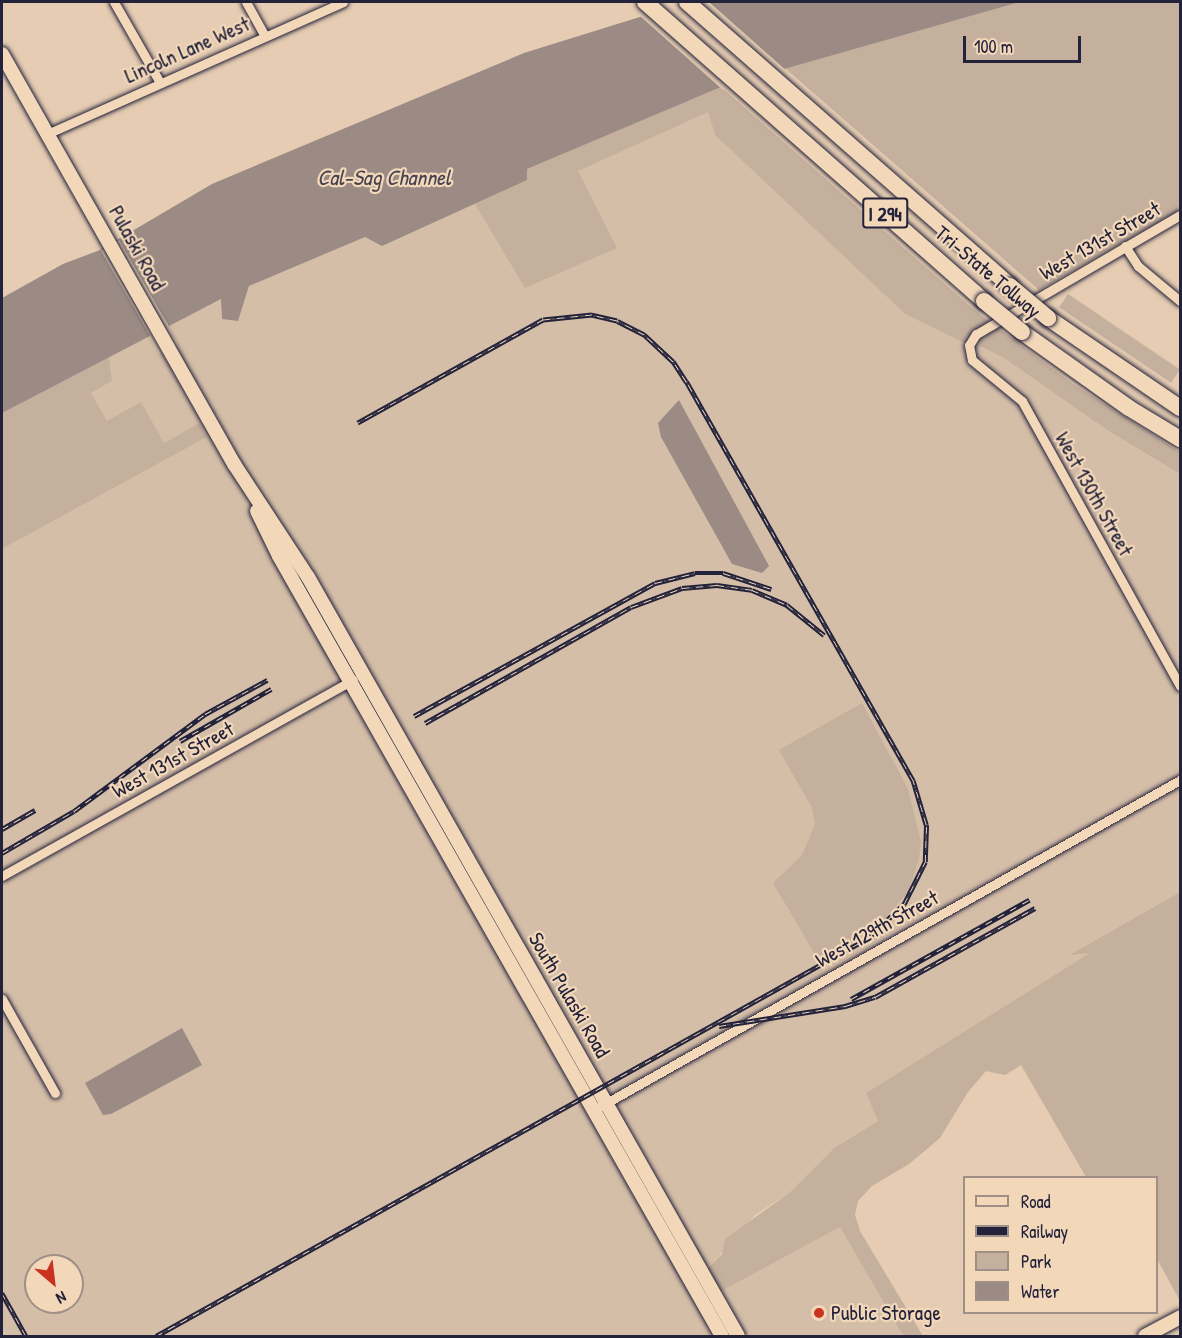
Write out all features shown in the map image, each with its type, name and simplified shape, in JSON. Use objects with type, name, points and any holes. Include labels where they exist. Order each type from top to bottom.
[{"type":"highway","name":"Tri-State Tollway","points":[[645,2],[984,301],[1022,332],[1129,408],[1180,439]]},
{"type":"highway","name":"Tri-State Tollway","points":[[687,2],[1048,318],[1180,408]]},
{"type":"main road","name":"Pulaski Road","points":[[2,54],[234,464],[291,550],[356,678]]},
{"type":"main road","name":"South Pulaski Road","points":[[356,678],[606,1103],[738,1336]]},
{"type":"main road","name":"South Pulaski Road","points":[[356,678],[592,1111],[722,1336]]},
{"type":"main road","points":[[1145,1336],[1180,1317]]},
{"type":"street","points":[[114,2],[159,81]]},
{"type":"street","points":[[246,2],[264,34]]},
{"type":"street","name":"Lincoln Lane West","points":[[47,134],[264,34],[343,2]]},
{"type":"street","name":"West 131st Street","points":[[976,334],[1180,215]]},
{"type":"street","points":[[1125,246],[1138,266],[1180,301]]},
{"type":"street","name":"West 130th Street","points":[[976,334],[969,345],[972,360],[1022,401],[1180,686]]},
{"type":"street","name":"West 131st Street","points":[[2,876],[356,678]]},
{"type":"street","name":"West 129th Street","points":[[592,1111],[1180,780]]},
{"type":"street","points":[[2,999],[55,1093]]},
{"type":"shaded area","points":[[703,94],[715,135],[905,314],[985,333],[980,346],[1004,358],[1107,430],[1180,474],[1180,892],[1070,954],[1091,953],[866,1093],[879,1120],[834,1148],[789,1193],[756,1214],[707,1269],[720,1292],[840,1227],[906,1336],[747,1336],[733,1314],[734,1317],[711,1330],[715,1336],[2,1336],[2,549],[207,437],[199,423],[164,443],[107,421],[91,393],[112,381],[109,356],[148,335],[159,354],[178,344],[167,325],[222,299],[238,321],[249,286]]},
{"type":"green space","points":[[1020,2],[1180,2],[1180,210],[1039,290],[785,68]]},
{"type":"green space","points":[[721,87],[992,324],[969,345],[905,314],[715,135],[708,112],[578,171],[617,248],[525,288],[475,204],[527,180],[527,169]]},
{"type":"green space","points":[[1068,294],[1180,369],[1171,383],[1059,307]]},
{"type":"green space","points":[[995,326],[1073,384],[1180,452],[1180,474],[1107,430],[1004,358],[980,346],[980,340]]},
{"type":"green space","points":[[109,356],[112,381],[91,393],[107,421],[141,402],[164,443],[199,423],[207,437],[2,549],[2,413]]},
{"type":"green space","points":[[862,703],[908,789],[921,841],[919,859],[908,892],[880,924],[860,939],[817,958],[773,883],[802,855],[815,824],[812,808],[779,750]]},
{"type":"green space","points":[[1180,892],[1180,1301],[1158,1261],[1158,1176],[1085,1176],[1021,1065],[1005,1075],[986,1071],[968,1092],[940,1138],[909,1164],[872,1186],[858,1201],[855,1215],[860,1231],[923,1336],[906,1336],[901,1332],[840,1227],[720,1292],[707,1269],[722,1254],[725,1239],[789,1193],[834,1148],[878,1121],[866,1093],[1090,953],[1069,955]]},
{"type":"water","name":"Cal-Sag Channel","points":[[688,2],[1020,2],[721,87],[527,169],[527,180],[382,246],[365,237],[249,286],[238,321],[222,319],[221,299],[2,413],[2,298],[63,264],[100,250],[212,184],[524,53]]},
{"type":"water","points":[[679,400],[769,566],[762,573],[732,564],[661,437],[658,423]]},
{"type":"water","points":[[182,1028],[202,1065],[111,1114],[103,1115],[85,1083]]},
{"type":"pier","points":[[679,2],[709,2],[787,71],[723,90],[640,16]]},
{"type":"pier","points":[[119,240],[169,327],[151,337],[101,250]]},
{"type":"railway","points":[[156,1336],[868,938],[904,904],[925,862],[926,825],[913,781],[686,382],[673,362],[644,335],[617,321],[592,315],[543,320],[358,423]]},
{"type":"railway","points":[[414,716],[655,583],[695,573],[723,573],[771,589]]},
{"type":"railway","points":[[425,723],[631,607],[682,588],[717,585],[752,590],[787,605],[824,635]]},
{"type":"railway","points":[[2,853],[74,811],[205,714],[267,680]]},
{"type":"railway","points":[[180,741],[271,689]]},
{"type":"railway","points":[[2,829],[35,810]]},
{"type":"railway","points":[[851,999],[1029,900]]},
{"type":"railway","points":[[719,1026],[845,1006],[875,997],[1035,908]]},
{"type":"railway","points":[[2,1293],[26,1336]]},
{"type":"place","name":"Public Storage","points":[[819,1313]]}]
